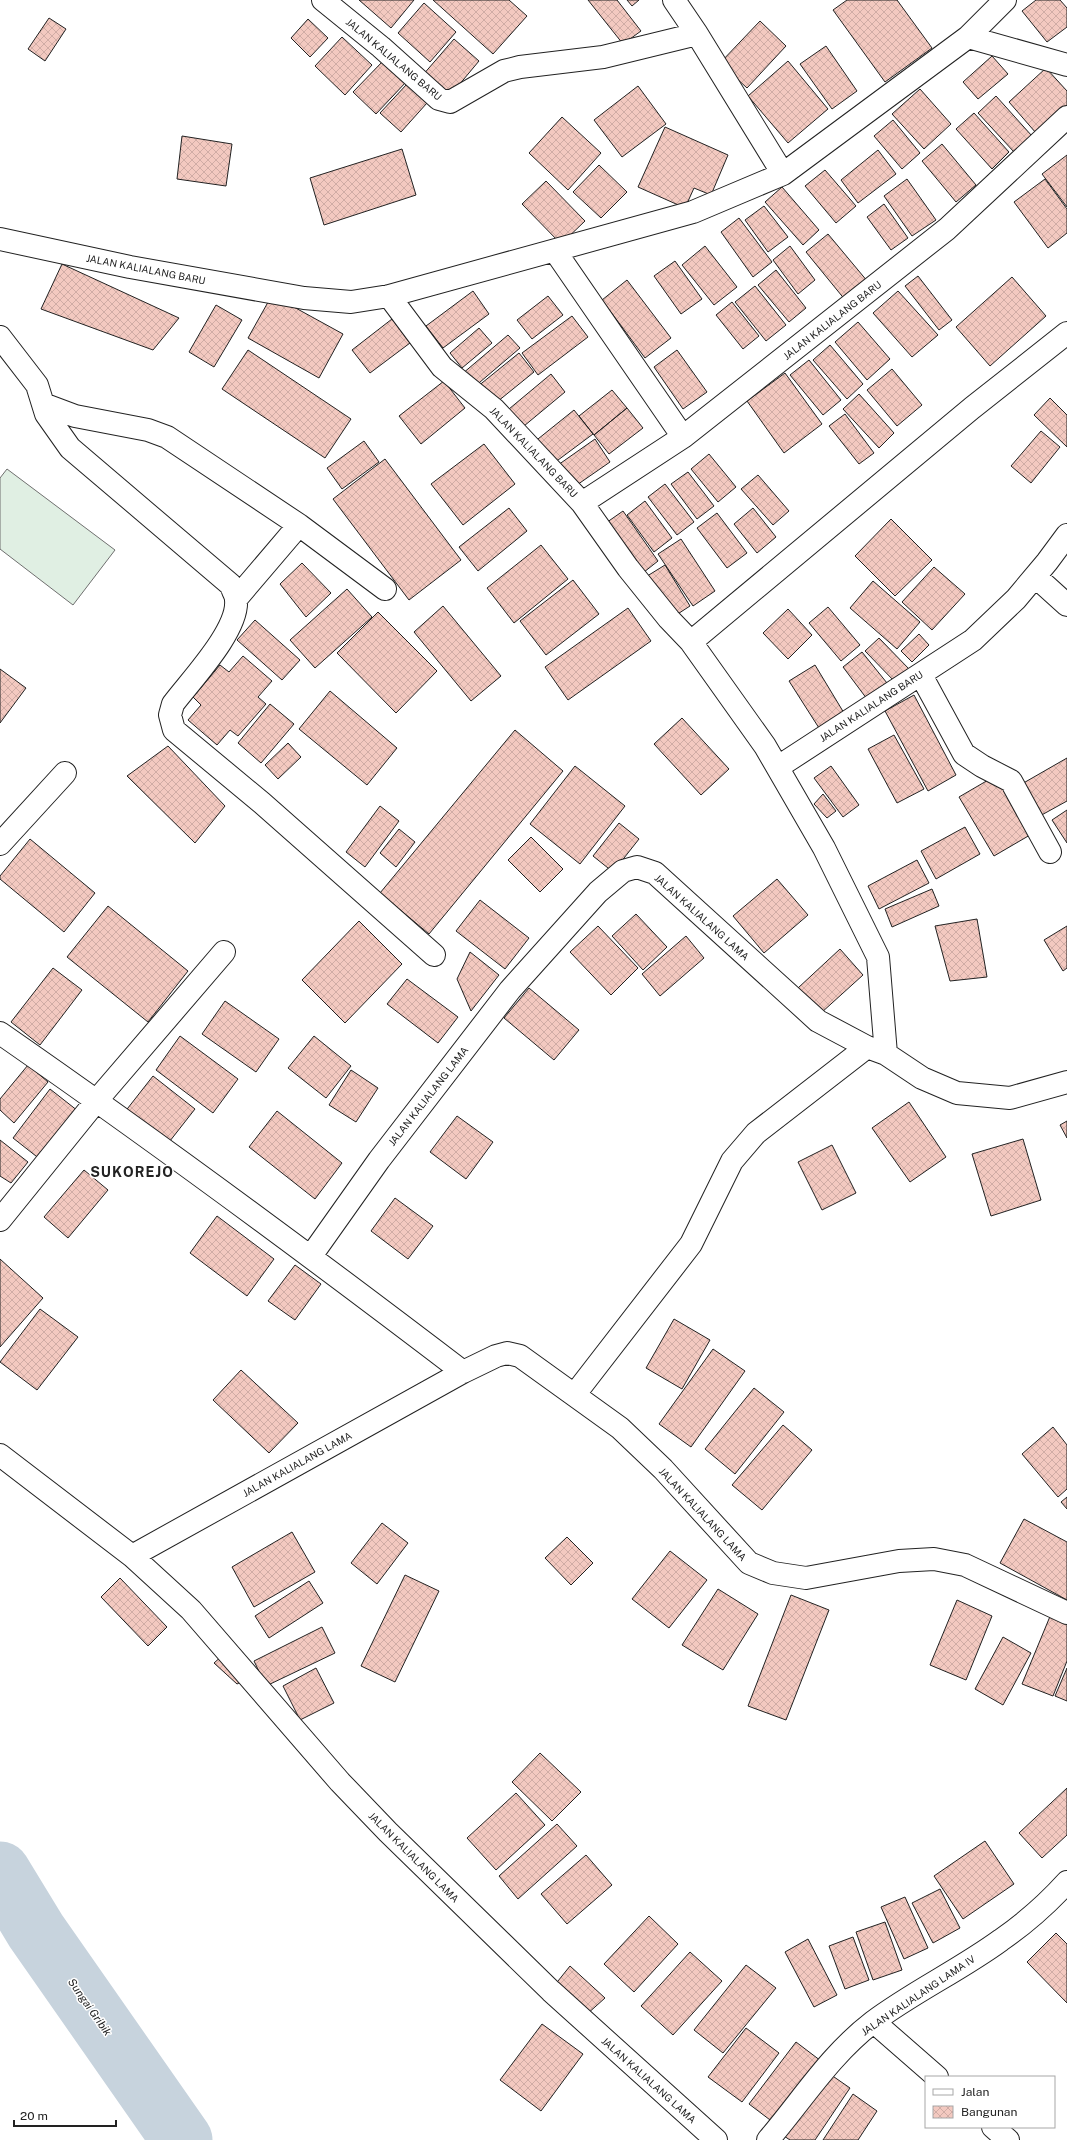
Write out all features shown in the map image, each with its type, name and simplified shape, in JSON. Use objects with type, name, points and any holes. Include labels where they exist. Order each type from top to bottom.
[{"type":"street","name":"JALAN KALIALANG BARU","points":[[323,0],[381,47],[439,99],[450,102],[504,71],[520,67],[603,57],[697,34]]},
{"type":"street","points":[[674,0],[697,34],[783,174]]},
{"type":"street","name":"JALAN KALIALANG BARU","points":[[0,239],[130,268],[304,298],[351,302],[389,296],[555,252],[693,212],[783,174],[968,37],[1005,0]]},
{"type":"street","points":[[968,37],[1067,65]]},
{"type":"street","name":"JALAN KALIALANG BARU","points":[[582,503],[683,438],[946,229],[1067,117]]},
{"type":"street","points":[[555,252],[683,438]]},
{"type":"street","name":"JALAN KALIALANG BARU","points":[[389,296],[442,367],[494,409],[582,503],[628,568],[669,619],[691,642],[765,746],[778,767],[973,640],[1016,599],[1036,577],[1067,535]]},
{"type":"street","points":[[691,642],[972,408],[1067,333]]},
{"type":"street","points":[[0,337],[36,385],[49,420],[70,448],[231,586],[236,599],[235,612],[230,629],[173,704],[170,715],[174,730],[262,802],[434,955]]},
{"type":"street","points":[[43,404],[75,416],[148,430],[167,438],[299,525],[385,589]]},
{"type":"street","points":[[236,599],[299,525]]},
{"type":"street","points":[[1036,577],[1067,605]]},
{"type":"street","points":[[920,675],[964,754],[982,766],[1011,781],[1050,852]]},
{"type":"street","points":[[575,1394],[692,1244],[732,1161],[756,1133],[877,1051],[878,957],[824,848],[778,767]]},
{"type":"street","points":[[0,844],[65,773]]},
{"type":"street","name":"JALAN KALIALANG LAMA","points":[[311,1256],[379,1160],[510,990],[598,892],[623,871],[636,868],[655,873],[818,1021],[877,1051],[922,1078],[957,1093],[1010,1098],[1067,1082]]},
{"type":"street","points":[[0,1220],[97,1100],[224,952]]},
{"type":"street","points":[[0,1033],[97,1100],[311,1256],[463,1372]]},
{"type":"street","name":"JALAN KALIALANG LAMA","points":[[132,1556],[463,1372],[496,1356],[507,1353],[520,1356],[575,1394],[620,1428],[663,1469],[749,1563],[773,1573],[806,1578],[899,1561],[934,1560],[965,1566],[1067,1613]]},
{"type":"street","name":"JALAN KALIALANG LAMA","points":[[0,1455],[132,1556],[191,1610],[340,1782],[388,1832],[551,1991],[716,2140]]},
{"type":"street","name":"JALAN KALIALANG LAMA IV","points":[[768,2140],[824,2068],[849,2042],[874,2022],[1002,1940],[1055,1895],[1067,1882]]},
{"type":"street","points":[[874,2022],[935,2076]]},
{"type":"street","points":[[994,2128],[1008,2140]]},
{"type":"green space","points":[[7,469],[115,550],[73,605],[0,549],[0,478]]},
{"type":"building","points":[[359,0],[414,0],[391,28]]},
{"type":"building","points":[[433,0],[509,0],[527,16],[493,54]]},
{"type":"building","points":[[588,0],[617,0],[641,31],[623,44]]},
{"type":"building","points":[[627,0],[639,0],[632,6]]},
{"type":"building","points":[[847,0],[897,0],[932,48],[885,82],[833,10]]},
{"type":"building","points":[[1036,0],[1060,0],[1067,8],[1067,27],[1047,42],[1022,11]]},
{"type":"building","points":[[424,3],[456,32],[430,62],[398,33]]},
{"type":"building","points":[[49,18],[66,29],[45,61],[28,49]]},
{"type":"building","points":[[308,19],[328,38],[310,57],[291,38]]},
{"type":"building","points":[[760,21],[786,46],[747,88],[720,63]]},
{"type":"building","points":[[342,37],[372,65],[345,95],[315,66]]},
{"type":"building","points":[[454,39],[479,61],[448,98],[422,76]]},
{"type":"building","points":[[826,46],[857,91],[832,109],[800,64]]},
{"type":"building","points":[[992,56],[1008,74],[978,99],[963,82]]},
{"type":"building","points":[[384,60],[407,81],[376,114],[353,92]]},
{"type":"building","points":[[788,61],[828,109],[788,143],[748,96]]},
{"type":"building","points":[[1046,68],[1067,91],[1067,106],[1036,133],[1009,102]]},
{"type":"building","points":[[407,84],[427,103],[401,132],[380,113]]},
{"type":"building","points":[[638,86],[666,124],[622,157],[594,120]]},
{"type":"building","points":[[920,89],[951,124],[924,149],[892,114]]},
{"type":"building","points":[[996,96],[1032,136],[1014,152],[978,113]]},
{"type":"building","points":[[974,113],[1009,152],[992,169],[956,129]]},
{"type":"building","points":[[562,117],[601,153],[568,190],[529,153]]},
{"type":"building","points":[[893,120],[920,153],[902,169],[874,136]]},
{"type":"building","points":[[665,127],[728,155],[711,195],[694,188],[685,208],[638,187]]},
{"type":"building","points":[[182,136],[232,144],[226,186],[177,179]]},
{"type":"building","points":[[942,144],[976,185],[956,202],[922,161]]},
{"type":"building","points":[[402,149],[416,195],[324,225],[310,178]]},
{"type":"building","points":[[878,150],[896,174],[858,203],[841,180]]},
{"type":"building","points":[[1067,155],[1067,207],[1042,174]]},
{"type":"building","points":[[599,165],[627,192],[601,218],[573,192]]},
{"type":"building","points":[[825,170],[856,206],[836,223],[805,186]]},
{"type":"building","points":[[907,179],[936,220],[912,236],[884,196]]},
{"type":"building","points":[[1045,179],[1067,209],[1067,233],[1048,248],[1014,202]]},
{"type":"building","points":[[546,181],[585,221],[561,244],[522,204]]},
{"type":"building","points":[[782,187],[819,230],[803,245],[765,202]]},
{"type":"building","points":[[884,204],[908,238],[891,250],[867,217]]},
{"type":"building","points":[[764,206],[788,237],[768,252],[745,220]]},
{"type":"building","points":[[739,218],[772,262],[753,277],[721,232]]},
{"type":"building","points":[[828,234],[868,282],[846,301],[806,252]]},
{"type":"building","points":[[705,246],[737,287],[714,305],[682,265]]},
{"type":"building","points":[[790,246],[815,280],[798,294],[773,260]]},
{"type":"building","points":[[675,261],[702,299],[681,314],[654,276]]},
{"type":"building","points":[[62,264],[179,318],[153,350],[41,309]]},
{"type":"building","points":[[776,270],[806,308],[789,322],[758,285]]},
{"type":"building","points":[[918,276],[952,320],[939,330],[905,286]]},
{"type":"building","points":[[1012,277],[1046,316],[990,366],[956,327]]},
{"type":"building","points":[[627,280],[671,338],[645,358],[602,300]]},
{"type":"building","points":[[755,286],[786,325],[766,341],[735,302]]},
{"type":"building","points":[[473,291],[489,314],[443,348],[426,326]]},
{"type":"building","points":[[898,291],[938,335],[912,357],[873,313]]},
{"type":"building","points":[[272,295],[343,334],[319,378],[248,338]]},
{"type":"building","points":[[548,296],[563,315],[532,339],[517,320]]},
{"type":"building","points":[[732,302],[759,336],[743,349],[716,315]]},
{"type":"building","points":[[216,305],[242,320],[214,367],[189,352]]},
{"type":"building","points":[[572,316],[588,337],[538,375],[522,353]]},
{"type":"building","points":[[392,319],[410,343],[370,373],[352,350]]},
{"type":"building","points":[[858,322],[890,359],[867,380],[835,342]]},
{"type":"building","points":[[479,328],[492,343],[462,368],[450,353]]},
{"type":"building","points":[[508,335],[520,348],[473,388],[462,374]]},
{"type":"building","points":[[830,345],[863,384],[847,399],[813,360]]},
{"type":"building","points":[[248,350],[351,419],[325,458],[222,389]]},
{"type":"building","points":[[677,350],[707,392],[683,409],[654,367]]},
{"type":"building","points":[[519,353],[534,372],[492,406],[477,387]]},
{"type":"building","points":[[809,360],[841,400],[823,415],[790,375]]},
{"type":"building","points":[[892,369],[922,405],[897,426],[867,390]]},
{"type":"building","points":[[785,373],[822,424],[784,453],[747,401]]},
{"type":"building","points":[[551,374],[565,392],[524,426],[509,409]]},
{"type":"building","points":[[444,381],[465,408],[421,444],[399,416]]},
{"type":"building","points":[[612,390],[627,408],[594,435],[579,416]]},
{"type":"building","points":[[859,394],[894,433],[879,448],[843,409]]},
{"type":"building","points":[[1050,398],[1067,415],[1067,447],[1034,415]]},
{"type":"building","points":[[627,408],[643,428],[609,454],[594,435]]},
{"type":"building","points":[[574,410],[593,434],[550,466],[533,443]]},
{"type":"building","points":[[845,414],[874,453],[859,464],[829,426]]},
{"type":"building","points":[[1041,431],[1060,447],[1031,483],[1011,466]]},
{"type":"building","points":[[595,439],[610,462],[574,487],[558,465]]},
{"type":"building","points":[[364,441],[379,462],[342,489],[327,468]]},
{"type":"building","points":[[484,444],[515,484],[463,525],[431,484]]},
{"type":"building","points":[[709,454],[736,487],[718,502],[691,469]]},
{"type":"building","points":[[385,459],[461,560],[409,600],[333,499]]},
{"type":"building","points":[[688,472],[714,506],[697,519],[671,484]]},
{"type":"building","points":[[758,475],[789,511],[773,525],[741,489]]},
{"type":"building","points":[[665,484],[694,522],[677,535],[648,497]]},
{"type":"building","points":[[645,501],[672,538],[654,552],[627,515]]},
{"type":"building","points":[[509,508],[527,531],[478,571],[459,547]]},
{"type":"building","points":[[753,508],[776,537],[757,553],[734,524]]},
{"type":"building","points":[[623,511],[658,561],[639,576],[603,525]]},
{"type":"building","points":[[717,513],[747,553],[727,568],[697,528]]},
{"type":"building","points":[[891,519],[932,560],[895,596],[855,556]]},
{"type":"building","points":[[681,539],[715,591],[693,606],[658,554]]},
{"type":"building","points":[[541,545],[568,579],[514,623],[487,588]]},
{"type":"building","points":[[302,563],[331,593],[306,617],[280,584]]},
{"type":"building","points":[[665,565],[690,606],[670,619],[644,578]]},
{"type":"building","points":[[934,567],[965,594],[932,630],[902,602]]},
{"type":"building","points":[[573,580],[599,614],[546,655],[520,621]]},
{"type":"building","points":[[873,581],[920,622],[897,649],[850,608]]},
{"type":"building","points":[[347,589],[372,617],[315,668],[290,640]]},
{"type":"building","points":[[443,606],[501,676],[471,701],[414,632]]},
{"type":"building","points":[[828,607],[860,645],[841,661],[809,623]]},
{"type":"building","points":[[628,608],[651,641],[568,700],[545,667]]},
{"type":"building","points":[[788,609],[812,635],[788,659],[763,633]]},
{"type":"building","points":[[378,612],[437,671],[396,713],[337,653]]},
{"type":"building","points":[[255,620],[300,660],[282,680],[237,640]]},
{"type":"building","points":[[919,634],[929,645],[912,662],[901,651]]},
{"type":"building","points":[[879,638],[910,670],[896,683],[865,651]]},
{"type":"building","points":[[862,652],[887,683],[867,699],[843,667]]},
{"type":"building","points":[[243,656],[272,681],[258,697],[266,704],[238,736],[230,730],[217,745],[188,720],[201,705],[193,697],[220,665],[229,672]]},
{"type":"building","points":[[815,665],[844,713],[819,728],[789,681]]},
{"type":"building","points":[[0,669],[26,688],[0,723]]},
{"type":"building","points":[[330,691],[397,748],[367,785],[299,729]]},
{"type":"building","points":[[914,695],[956,775],[928,791],[885,711]]},
{"type":"building","points":[[270,704],[294,724],[261,763],[238,743]]},
{"type":"building","points":[[682,718],[729,769],[701,795],[654,744]]},
{"type":"building","points":[[515,730],[563,771],[429,934],[380,893]]},
{"type":"building","points":[[894,735],[924,789],[897,803],[868,749]]},
{"type":"building","points":[[288,743],[301,757],[278,779],[265,765]]},
{"type":"building","points":[[168,746],[225,806],[195,843],[127,776]]},
{"type":"building","points":[[1067,758],[1067,801],[1038,817],[1020,785]]},
{"type":"building","points":[[575,766],[625,806],[580,864],[530,824]]},
{"type":"building","points":[[831,766],[859,805],[843,817],[814,778]]},
{"type":"building","points":[[995,776],[1030,835],[994,856],[959,797]]},
{"type":"building","points":[[823,794],[836,811],[827,818],[814,804]]},
{"type":"building","points":[[380,806],[399,821],[365,867],[346,852]]},
{"type":"building","points":[[1067,810],[1067,843],[1052,820]]},
{"type":"building","points":[[619,823],[639,839],[613,872],[593,856]]},
{"type":"building","points":[[965,827],[980,854],[936,879],[921,851]]},
{"type":"building","points":[[399,829],[415,842],[396,867],[380,853]]},
{"type":"building","points":[[531,837],[563,869],[540,892],[508,860]]},
{"type":"building","points":[[30,839],[95,893],[64,932],[0,879],[0,876]]},
{"type":"building","points":[[917,860],[929,883],[879,909],[868,886]]},
{"type":"building","points":[[777,879],[808,915],[764,953],[733,916]]},
{"type":"building","points":[[932,889],[939,906],[892,927],[885,909]]},
{"type":"building","points":[[480,900],[529,938],[505,969],[456,931]]},
{"type":"building","points":[[108,906],[188,971],[148,1022],[67,957]]},
{"type":"building","points":[[636,914],[667,947],[643,970],[612,936]]},
{"type":"building","points":[[977,919],[987,977],[950,981],[935,926]]},
{"type":"building","points":[[359,921],[402,964],[345,1023],[302,980]]},
{"type":"building","points":[[598,926],[638,968],[611,995],[570,952]]},
{"type":"building","points":[[1067,926],[1067,968],[1063,971],[1044,940]]},
{"type":"building","points":[[686,936],[704,958],[660,996],[642,974]]},
{"type":"building","points":[[840,949],[863,975],[821,1013],[798,988]]},
{"type":"building","points":[[470,952],[499,975],[471,1011],[457,979]]},
{"type":"building","points":[[53,968],[82,990],[40,1045],[11,1022]]},
{"type":"building","points":[[407,979],[458,1017],[438,1043],[387,1004]]},
{"type":"building","points":[[529,988],[579,1030],[554,1060],[504,1018]]},
{"type":"building","points":[[225,1001],[279,1039],[256,1072],[202,1034]]},
{"type":"building","points":[[180,1036],[238,1079],[213,1113],[156,1070]]},
{"type":"building","points":[[314,1036],[351,1066],[326,1098],[288,1068]]},
{"type":"building","points":[[28,1065],[48,1082],[14,1123],[0,1110],[0,1099]]},
{"type":"building","points":[[351,1070],[378,1088],[356,1122],[329,1105]]},
{"type":"building","points":[[153,1076],[195,1109],[166,1146],[124,1113]]},
{"type":"building","points":[[50,1089],[78,1111],[41,1160],[13,1138]]},
{"type":"building","points":[[909,1102],[946,1157],[910,1182],[872,1128]]},
{"type":"building","points":[[277,1111],[342,1163],[315,1199],[249,1147]]},
{"type":"building","points":[[457,1116],[493,1142],[466,1179],[430,1152]]},
{"type":"building","points":[[1067,1121],[1067,1138],[1060,1125]]},
{"type":"building","points":[[1023,1139],[1041,1200],[991,1216],[972,1154]]},
{"type":"building","points":[[0,1140],[28,1162],[11,1183],[0,1176]]},
{"type":"building","points":[[832,1145],[856,1193],[822,1210],[798,1162]]},
{"type":"building","points":[[84,1170],[108,1190],[68,1238],[44,1217]]},
{"type":"building","points":[[395,1198],[433,1226],[408,1259],[371,1231]]},
{"type":"building","points":[[217,1216],[274,1259],[247,1296],[190,1253]]},
{"type":"building","points":[[0,1259],[43,1298],[0,1347]]},
{"type":"building","points":[[295,1265],[321,1284],[295,1320],[268,1301]]},
{"type":"building","points":[[40,1309],[78,1337],[37,1390],[0,1362]]},
{"type":"building","points":[[674,1319],[710,1340],[682,1389],[646,1368]]},
{"type":"building","points":[[713,1349],[745,1371],[691,1447],[659,1424]]},
{"type":"building","points":[[241,1370],[298,1423],[269,1453],[213,1400]]},
{"type":"building","points":[[754,1388],[784,1412],[735,1474],[705,1449]]},
{"type":"building","points":[[783,1425],[812,1450],[762,1510],[732,1485]]},
{"type":"building","points":[[1053,1427],[1067,1445],[1067,1489],[1058,1497],[1022,1454]]},
{"type":"building","points":[[1067,1497],[1067,1509],[1061,1502]]},
{"type":"building","points":[[1024,1519],[1067,1542],[1067,1600],[1000,1563]]},
{"type":"building","points":[[382,1523],[408,1543],[377,1584],[351,1563]]},
{"type":"building","points":[[292,1532],[315,1572],[254,1607],[232,1567]]},
{"type":"building","points":[[567,1537],[593,1563],[571,1585],[545,1558]]},
{"type":"building","points":[[670,1551],[707,1580],[669,1628],[632,1599]]},
{"type":"building","points":[[405,1575],[439,1591],[395,1682],[361,1666]]},
{"type":"building","points":[[120,1578],[167,1627],[148,1646],[101,1597]]},
{"type":"building","points":[[309,1581],[323,1603],[269,1638],[255,1616]]},
{"type":"building","points":[[718,1589],[758,1614],[723,1670],[682,1645]]},
{"type":"building","points":[[791,1595],[829,1610],[786,1720],[748,1706]]},
{"type":"building","points":[[957,1600],[992,1616],[966,1680],[930,1665]]},
{"type":"building","points":[[1051,1614],[1067,1621],[1067,1661],[1053,1696],[1022,1684]]},
{"type":"building","points":[[322,1627],[335,1653],[266,1686],[254,1661]]},
{"type":"building","points":[[1003,1637],[1031,1653],[1003,1705],[975,1689]]},
{"type":"building","points":[[223,1655],[245,1680],[237,1684],[214,1663]]},
{"type":"building","points":[[316,1668],[334,1703],[300,1720],[283,1686]]},
{"type":"building","points":[[1067,1668],[1067,1701],[1055,1696]]},
{"type":"building","points":[[540,1753],[581,1792],[552,1821],[512,1782]]},
{"type":"building","points":[[1067,1788],[1067,1835],[1042,1858],[1019,1833]]},
{"type":"building","points":[[516,1793],[545,1825],[496,1870],[467,1838]]},
{"type":"building","points":[[557,1824],[577,1846],[518,1899],[499,1876]]},
{"type":"building","points":[[985,1841],[1014,1884],[963,1919],[934,1876]]},
{"type":"building","points":[[586,1855],[612,1885],[567,1924],[541,1894]]},
{"type":"building","points":[[940,1889],[960,1928],[933,1943],[912,1903]]},
{"type":"building","points":[[905,1897],[928,1948],[904,1959],[881,1907]]},
{"type":"building","points":[[649,1916],[678,1944],[634,1992],[604,1964]]},
{"type":"building","points":[[885,1922],[902,1970],[873,1980],[856,1932]]},
{"type":"building","points":[[1056,1933],[1067,1944],[1067,2003],[1027,1962]]},
{"type":"building","points":[[853,1937],[869,1980],[845,1989],[829,1946]]},
{"type":"building","points":[[808,1939],[837,1995],[814,2007],[785,1952]]},
{"type":"building","points":[[690,1952],[722,1981],[673,2035],[641,2006]]},
{"type":"building","points":[[746,1965],[776,1988],[723,2053],[694,2030]]},
{"type":"building","points":[[570,1966],[605,1998],[586,2015],[554,1986]]},
{"type":"building","points":[[542,2024],[583,2054],[541,2111],[500,2080]]},
{"type":"building","points":[[746,2028],[779,2053],[742,2102],[708,2077]]},
{"type":"building","points":[[796,2042],[825,2064],[778,2126],[749,2104]]},
{"type":"building","points":[[824,2070],[850,2088],[815,2140],[790,2140],[781,2134]]},
{"type":"building","points":[[853,2094],[877,2111],[858,2140],[823,2140]]},
{"type":"waterway","name":"Sungai Gribik","points":[[0,1872],[36,1931],[182,2140]]},
{"type":"district","name":"SUKOREJO","points":[[132,1172]]}]
